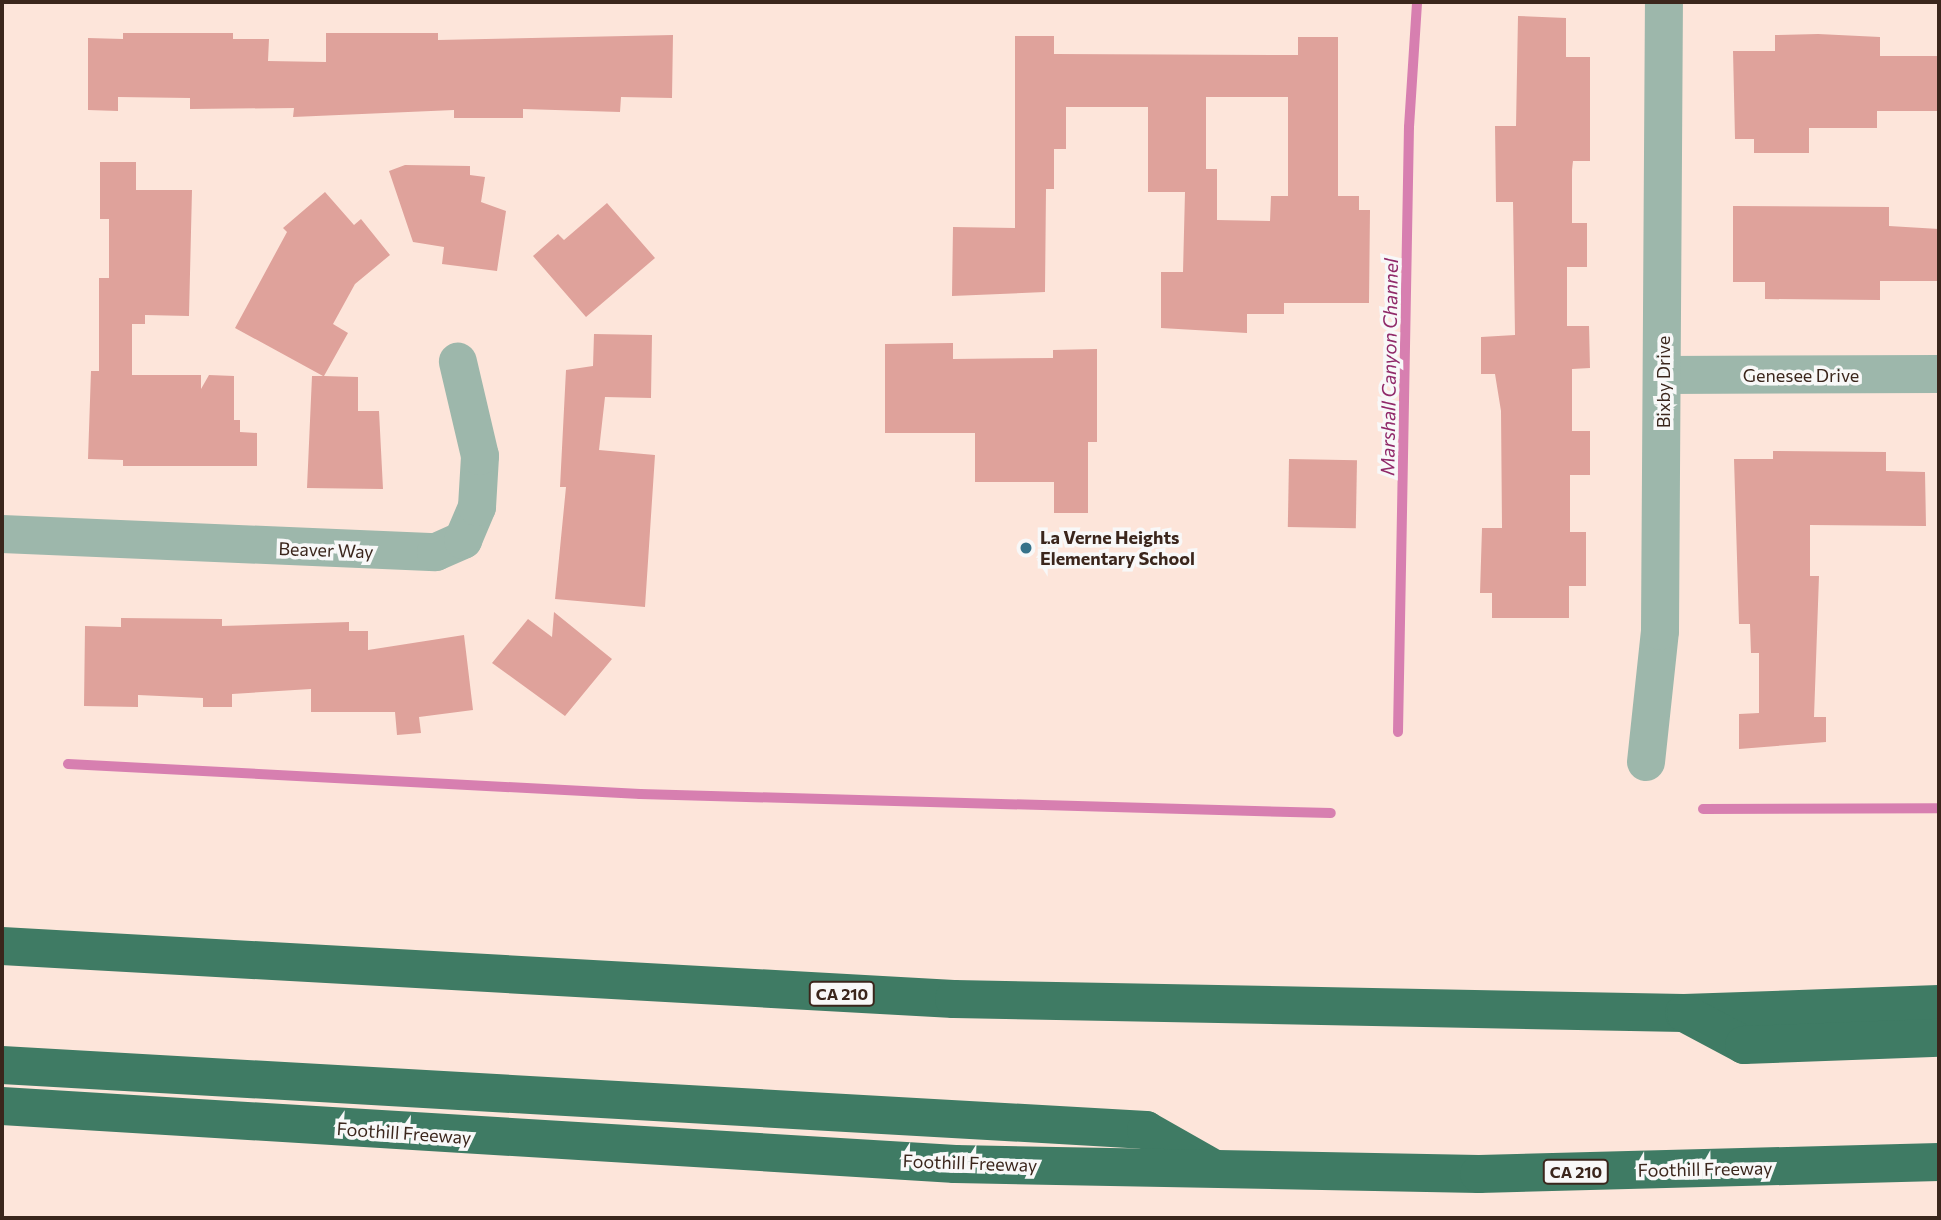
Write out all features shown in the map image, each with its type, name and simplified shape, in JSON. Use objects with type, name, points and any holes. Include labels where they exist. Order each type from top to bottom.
[{"type":"highway","name":"CA 210","points":[[2,946],[954,999],[1684,1013],[1939,1004]]},
{"type":"highway","points":[[1684,1013],[1744,1045],[1939,1038]]},
{"type":"highway","points":[[2,1065],[1146,1130],[1213,1168]]},
{"type":"highway","name":"Foothill Freeway","points":[[2,1106],[942,1163],[1479,1174],[1939,1162]]},
{"type":"street","name":"Bixby Drive","points":[[1646,762],[1660,631],[1664,2]]},
{"type":"street","name":"Beaver Way","points":[[2,534],[436,552],[463,540],[477,507],[480,456],[458,362]]},
{"type":"street","name":"Genesee Drive","points":[[1663,375],[1939,374]]},
{"type":"building","points":[[1518,16],[1566,18],[1566,57],[1590,57],[1590,161],[1573,161],[1572,170],[1572,223],[1587,223],[1587,267],[1567,267],[1567,326],[1589,326],[1590,368],[1572,369],[1572,431],[1590,431],[1590,475],[1570,475],[1570,532],[1586,532],[1586,586],[1569,586],[1569,618],[1492,618],[1492,593],[1480,593],[1482,528],[1502,528],[1501,411],[1495,374],[1481,374],[1481,337],[1515,335],[1513,202],[1496,202],[1495,126],[1516,126]]},
{"type":"building","points":[[123,33],[233,33],[233,39],[269,39],[268,61],[326,62],[326,33],[438,33],[438,40],[673,35],[672,98],[621,97],[620,112],[523,109],[523,118],[454,118],[454,110],[293,117],[294,108],[190,109],[190,98],[118,97],[118,111],[88,110],[88,38],[123,39]]},
{"type":"building","points":[[1775,35],[1880,37],[1880,56],[1939,56],[1939,111],[1877,111],[1877,128],[1809,128],[1809,153],[1754,153],[1754,139],[1735,139],[1733,51],[1775,51]]},
{"type":"building","points":[[1015,36],[1054,36],[1054,54],[1298,55],[1298,37],[1338,37],[1338,196],[1359,196],[1359,210],[1370,210],[1369,303],[1284,303],[1284,314],[1247,314],[1247,333],[1161,328],[1161,272],[1183,272],[1185,192],[1148,192],[1148,107],[1066,107],[1066,149],[1054,149],[1054,189],[1046,189],[1045,292],[952,296],[953,227],[1015,228]],"holes":[[[1206,97],[1288,97],[1288,196],[1271,196],[1270,221],[1217,220],[1217,169],[1206,169]]]},
{"type":"building","points":[[100,162],[136,162],[136,190],[192,190],[189,316],[145,315],[145,324],[132,324],[132,375],[201,375],[201,389],[209,375],[234,376],[234,420],[240,420],[240,432],[257,433],[257,466],[123,466],[123,460],[88,459],[91,371],[99,371],[99,278],[109,278],[109,219],[100,219]]},
{"type":"building","points":[[405,165],[470,166],[470,175],[485,177],[481,202],[506,211],[497,271],[442,264],[444,247],[413,242],[389,171]]},
{"type":"building","points":[[325,192],[354,225],[361,219],[390,255],[355,284],[333,324],[348,333],[324,376],[358,377],[358,411],[379,411],[383,489],[307,488],[312,376],[323,376],[235,328],[287,232],[283,228]]},
{"type":"building","points":[[607,203],[655,258],[586,317],[533,256],[558,234],[564,240]]},
{"type":"building","points":[[1733,206],[1889,207],[1889,226],[1939,229],[1939,281],[1880,281],[1880,300],[1765,299],[1765,282],[1733,282]]},
{"type":"building","points":[[594,334],[652,335],[651,398],[605,397],[599,450],[655,455],[645,607],[555,599],[566,487],[560,487],[566,370],[593,366]]},
{"type":"building","points":[[953,343],[953,359],[1053,358],[1053,350],[1097,349],[1097,442],[1088,442],[1088,513],[1054,513],[1054,482],[975,482],[975,433],[885,433],[885,344]]},
{"type":"building","points":[[1773,451],[1886,452],[1886,471],[1925,472],[1926,526],[1810,525],[1810,576],[1819,576],[1814,717],[1826,717],[1826,742],[1739,749],[1739,714],[1759,713],[1759,653],[1751,653],[1750,624],[1739,624],[1734,459],[1773,459]]},
{"type":"building","points":[[1289,459],[1357,460],[1356,528],[1288,527]]},
{"type":"building","points":[[554,612],[612,659],[565,716],[492,663],[528,619],[552,637]]},
{"type":"building","points":[[121,618],[222,619],[222,626],[349,622],[349,631],[368,631],[368,650],[464,635],[473,710],[419,717],[421,733],[397,735],[395,712],[311,712],[311,689],[232,694],[232,707],[203,707],[203,698],[138,695],[138,707],[84,706],[85,626],[121,627]]},
{"type":"waterway","name":"Marshall Canyon Channel","points":[[1398,732],[1409,127],[1417,3]]},
{"type":"waterway","points":[[68,764],[640,794],[1331,813]]},
{"type":"waterway","points":[[1703,809],[1939,808]]},
{"type":"place","name":"La Verne Heights Elementary School","points":[[1026,548]]}]
